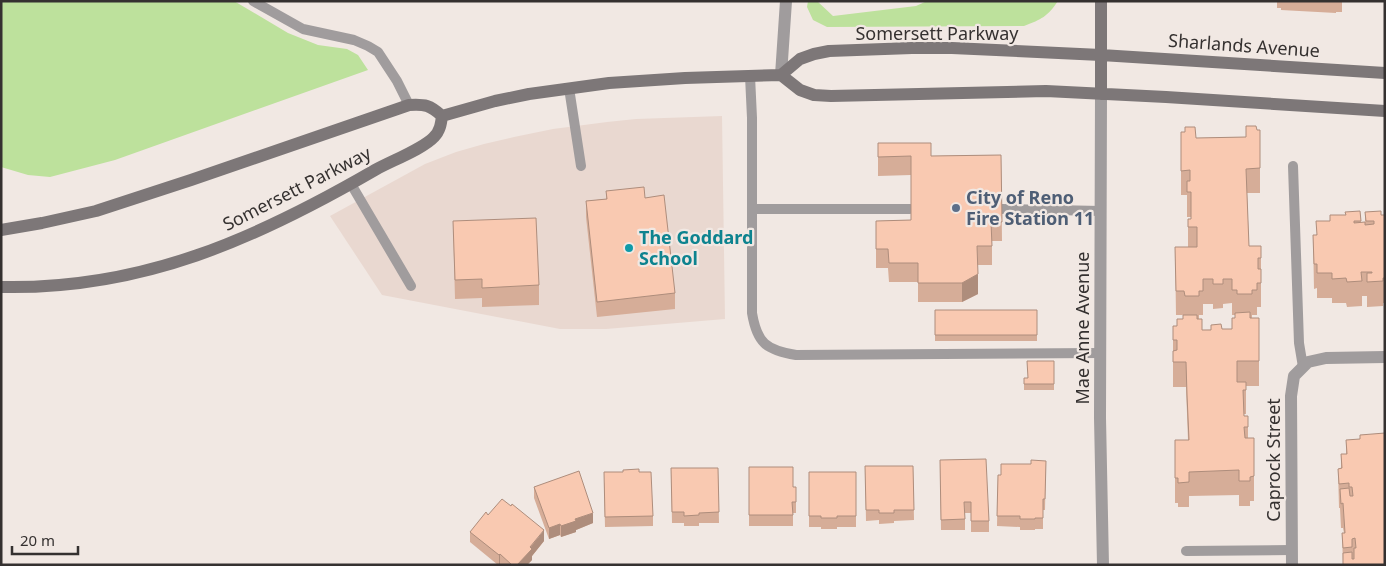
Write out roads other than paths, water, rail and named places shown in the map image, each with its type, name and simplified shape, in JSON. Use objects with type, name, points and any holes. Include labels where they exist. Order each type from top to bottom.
[{"type":"main road","name":"Mae Anne Avenue","points":[[1101,1],[1101,94]]},
{"type":"main road","name":"Somersett Parkway","points":[[781,76],[800,59],[829,51],[952,48],[1101,55]]},
{"type":"main road","name":"Sharlands Avenue","points":[[1101,55],[1385,73]]},
{"type":"main road","points":[[442,116],[528,94],[569,88],[609,83],[750,76],[781,76],[800,90],[814,95],[831,96],[1046,91],[1385,110]]},
{"type":"main road","name":"Somersett Parkway","points":[[1,230],[96,211],[409,105],[424,104],[442,116],[440,128],[425,145],[274,224],[234,242],[189,259],[154,269],[80,283],[53,286],[1,287]]},
{"type":"street","points":[[781,76],[786,1]]},
{"type":"street","name":"Mae Anne Avenue","points":[[1101,94],[1100,353],[1102,565]]},
{"type":"street","points":[[1305,365],[1326,358],[1385,357]]},
{"type":"street","name":"Caprock Street","points":[[1292,565],[1290,396],[1294,376],[1305,365]]},
{"type":"lane","points":[[253,1],[303,29],[354,40],[378,52],[397,80],[409,105]]},
{"type":"lane","points":[[750,76],[752,118],[752,313],[754,326],[759,338],[767,346],[782,353],[796,355],[1100,353]]},
{"type":"lane","points":[[569,88],[581,166]]},
{"type":"lane","points":[[1293,166],[1299,343],[1305,365]]},
{"type":"lane","points":[[351,184],[411,286]]},
{"type":"lane","points":[[752,209],[910,209]]},
{"type":"lane","points":[[1002,209],[1101,211]]},
{"type":"lane","points":[[1186,551],[1292,550]]},
{"type":"place","name":"City of Reno Fire Station 11","points":[[956,208]]},
{"type":"place","name":"The Goddard School","points":[[629,248]]}]
